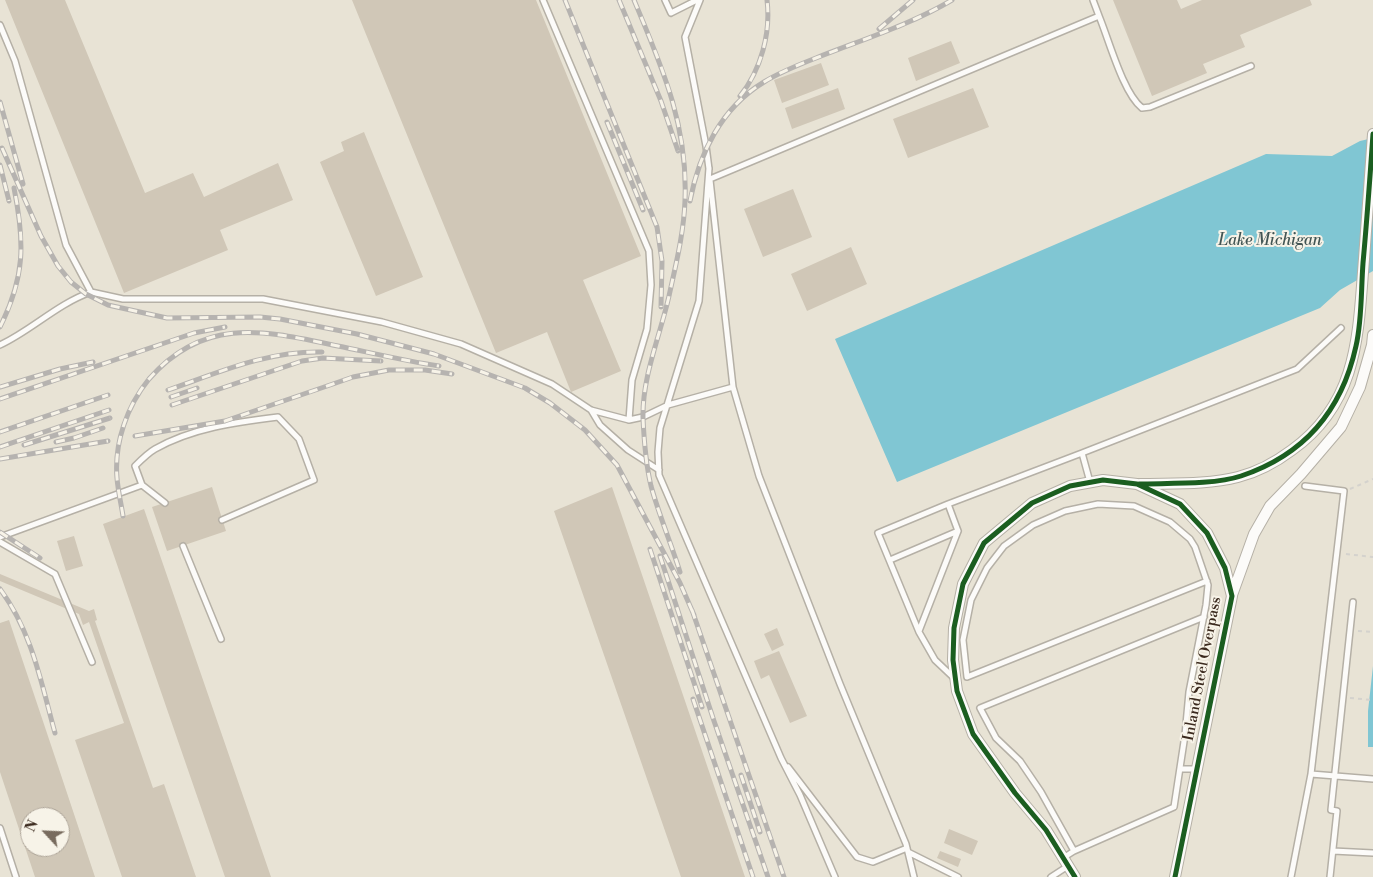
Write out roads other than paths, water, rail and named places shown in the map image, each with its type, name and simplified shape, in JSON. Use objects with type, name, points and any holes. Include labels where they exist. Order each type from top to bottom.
[{"type":"street","points":[[1137,484],[1215,481],[1240,477],[1274,463],[1308,438],[1331,411],[1346,382],[1357,345],[1373,134]]},
{"type":"street","name":"Inland Steel Overpass","points":[[1175,877],[1232,596],[1254,534],[1270,506],[1301,474],[1341,427],[1360,387],[1373,335]]},
{"type":"street","name":"Inland Steel Overpass","points":[[1075,877],[1046,830],[973,734],[957,691],[953,660],[954,628],[963,584],[984,543],[1032,503],[1070,486],[1103,480],[1137,484],[1180,504],[1207,533],[1225,568],[1232,596]]},
{"type":"lane","points":[[543,0],[649,251],[651,284],[648,329],[632,380],[629,420]]},
{"type":"lane","points":[[665,0],[671,13],[698,0]]},
{"type":"lane","points":[[698,0],[685,37],[706,146],[734,387],[759,476],[840,684],[908,850],[914,877]]},
{"type":"lane","points":[[1093,0],[1127,87],[1135,102],[1142,108],[1150,107],[1251,66]]},
{"type":"lane","points":[[710,179],[1099,16]]},
{"type":"lane","points":[[0,25],[15,61],[66,245],[91,292]]},
{"type":"lane","points":[[709,168],[700,301],[660,428],[659,475],[781,758],[800,795],[834,877]]},
{"type":"lane","points":[[0,345],[14,338],[50,312],[91,292],[123,299],[263,299],[382,322],[461,344],[552,384],[591,410],[629,420],[643,417],[668,405],[734,387]]},
{"type":"lane","points":[[956,679],[935,660],[919,632],[878,533],[1297,369],[1341,328]]},
{"type":"lane","points":[[591,410],[600,425],[628,450],[659,470]]},
{"type":"lane","points":[[164,503],[142,484],[135,466],[154,449],[188,434],[246,421],[278,417],[299,439],[314,480],[222,520]]},
{"type":"lane","points":[[1082,453],[1090,482]]},
{"type":"lane","points":[[0,537],[142,484]]},
{"type":"lane","points":[[1291,877],[1310,774],[1344,491],[1305,486]]},
{"type":"lane","points":[[919,632],[958,531],[948,504]]},
{"type":"lane","points":[[1051,877],[1074,851],[1174,808],[1189,692],[1204,617],[1208,584],[1207,581],[1195,547],[1190,539],[1170,522],[1134,506],[1098,504],[1064,511],[1033,525],[1004,546],[987,568],[971,600],[964,634],[963,640],[968,677],[1207,581]]},
{"type":"lane","points":[[890,560],[958,531]]},
{"type":"lane","points":[[0,542],[55,574],[92,662]]},
{"type":"lane","points":[[183,546],[221,639]]},
{"type":"lane","points":[[1330,877],[1337,811],[1331,810],[1353,602]]},
{"type":"lane","points":[[1074,851],[1041,792],[1020,761],[996,738],[980,708],[1204,617]]},
{"type":"lane","points":[[781,758],[857,857],[873,862],[908,850],[958,877]]},
{"type":"lane","points":[[1180,769],[1196,769]]},
{"type":"lane","points":[[1310,774],[1372,778]]},
{"type":"lane","points":[[0,828],[16,877]]},
{"type":"lane","points":[[1333,850],[1373,853]]},
{"type":"water","name":"Lake Michigan","points":[[1373,138],[1373,271],[1340,290],[1320,308],[897,482],[835,339],[1266,154],[1332,156],[1360,141]]},
{"type":"water","points":[[1373,666],[1373,747],[1368,747],[1368,711]]},
{"type":"railway","points":[[565,0],[657,227],[662,261],[661,307]]},
{"type":"railway","points":[[619,0],[661,101],[678,151]]},
{"type":"railway","points":[[634,0],[671,97],[678,121],[685,173],[684,212],[677,260],[648,372],[643,403],[646,452],[651,486],[680,572]]},
{"type":"railway","points":[[740,96],[754,75],[763,51],[768,13],[767,0]]},
{"type":"railway","points":[[879,29],[913,0]]},
{"type":"railway","points":[[690,201],[699,166],[714,134],[724,119],[749,93],[770,78],[789,69],[902,25],[952,0]]},
{"type":"railway","points":[[0,102],[23,184]]},
{"type":"railway","points":[[607,122],[643,210]]},
{"type":"railway","points":[[2,148],[41,236],[58,266],[71,282],[86,294],[108,305],[167,318],[260,317],[357,334],[434,354],[525,388],[550,403],[585,430],[617,465],[680,583],[694,615]]},
{"type":"railway","points":[[0,165],[9,201]]},
{"type":"railway","points":[[0,327],[14,292],[20,259],[20,226],[14,188]]},
{"type":"railway","points":[[0,399],[194,333],[225,327]]},
{"type":"railway","points":[[123,516],[117,483],[117,465],[120,438],[128,413],[149,379],[170,359],[192,345],[214,336],[237,333],[261,333],[311,340],[439,366]]},
{"type":"railway","points":[[168,390],[262,359],[282,355],[322,352]]},
{"type":"railway","points":[[172,405],[302,361],[323,358],[381,361]]},
{"type":"railway","points":[[0,387],[60,369],[93,362]]},
{"type":"railway","points":[[135,436],[225,421],[353,377],[389,370],[425,370],[452,374]]},
{"type":"railway","points":[[171,397],[197,388]]},
{"type":"railway","points":[[0,432],[108,395]]},
{"type":"railway","points":[[0,447],[109,410]]},
{"type":"railway","points":[[24,445],[110,418]]},
{"type":"railway","points":[[56,442],[103,428]]},
{"type":"railway","points":[[0,459],[108,441]]},
{"type":"railway","points":[[0,532],[40,558]]},
{"type":"railway","points":[[650,549],[702,707]]},
{"type":"railway","points":[[660,556],[768,877]]},
{"type":"railway","points":[[0,589],[11,605],[28,640],[55,733]]},
{"type":"railway","points":[[692,610],[784,877]]},
{"type":"railway","points":[[693,699],[753,877]]},
{"type":"railway","points":[[741,775],[760,832]]}]
